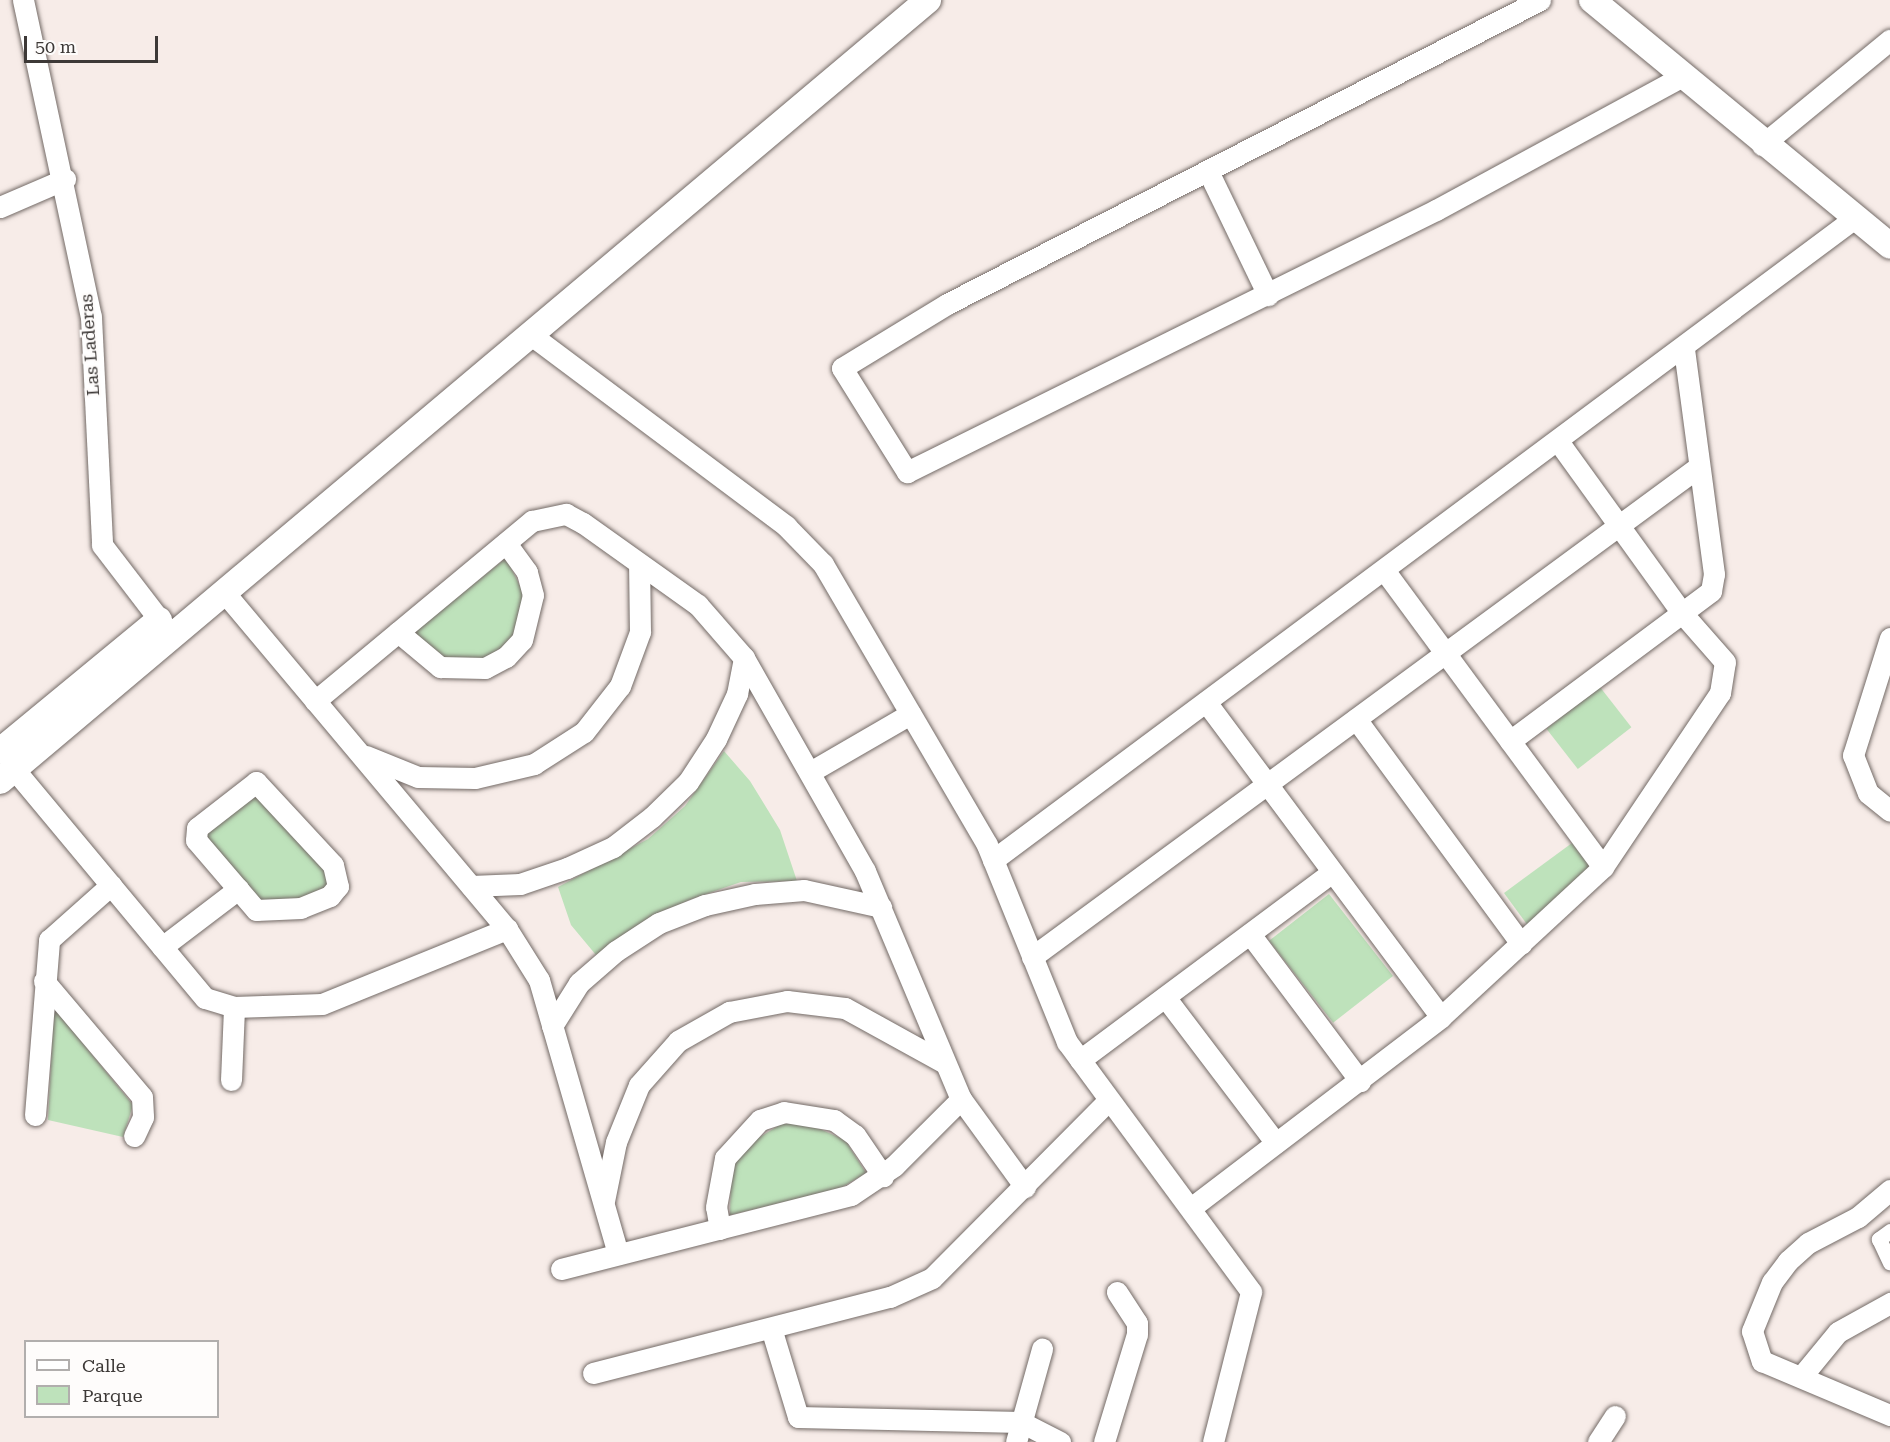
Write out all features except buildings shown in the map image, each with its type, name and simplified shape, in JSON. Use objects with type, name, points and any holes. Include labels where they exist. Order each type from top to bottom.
[{"type":"street","name":"Las Laderas","points":[[23,0],[65,179],[91,317],[102,545],[165,628]]},
{"type":"street","points":[[507,929],[321,1004],[234,1007],[205,998],[111,885],[5,767],[165,628],[224,592],[928,0]]},
{"type":"street","points":[[1540,0],[947,304],[842,368],[907,472],[1268,295],[1682,77]]},
{"type":"street","points":[[1592,0],[1762,145],[1890,246]]},
{"type":"street","points":[[1762,145],[1890,40]]},
{"type":"street","points":[[1208,171],[1268,295]]},
{"type":"street","points":[[0,207],[65,179]]},
{"type":"street","points":[[993,860],[1684,348],[1856,217]]},
{"type":"street","points":[[531,335],[786,526],[823,564],[993,860],[1032,957],[1080,1060],[1192,1207],[1251,1292],[1213,1442]]},
{"type":"street","points":[[1510,741],[1682,613],[1702,602],[1714,574],[1697,468],[1684,348]]},
{"type":"street","points":[[1192,1207],[1441,1017],[1603,867],[1720,693],[1726,675],[1725,662],[1682,613],[1558,441]]},
{"type":"street","points":[[1032,957],[1697,468]]},
{"type":"street","points":[[315,701],[532,521],[566,514],[698,605],[744,658],[810,772],[881,907],[943,1062],[961,1099],[1025,1186]]},
{"type":"street","points":[[398,632],[440,667],[485,668],[506,657],[531,618],[533,595],[527,572],[506,543]]},
{"type":"street","points":[[360,753],[418,777],[475,778],[534,764],[584,732],[620,686],[640,632],[639,564]]},
{"type":"street","points":[[1384,570],[1603,867]]},
{"type":"street","points":[[224,592],[507,929],[539,980],[618,1254]]},
{"type":"street","points":[[1890,638],[1853,755],[1868,794],[1890,812]]},
{"type":"street","points":[[471,886],[520,884],[567,868],[613,847],[652,817],[688,782],[716,739],[737,694],[744,658]]},
{"type":"street","points":[[1206,702],[1441,1017]]},
{"type":"street","points":[[810,772],[910,714]]},
{"type":"street","points":[[1356,719],[1521,944]]},
{"type":"street","points":[[256,782],[333,865],[338,886],[330,896],[276,912],[256,910],[238,889],[194,834],[256,782]]},
{"type":"street","points":[[1080,1060],[1332,872]]},
{"type":"street","points":[[35,1115],[49,940],[111,885]]},
{"type":"street","points":[[162,947],[238,889]]},
{"type":"street","points":[[552,1026],[579,983],[616,951],[660,923],[705,905],[755,894],[804,890],[881,907]]},
{"type":"street","points":[[1250,934],[1360,1081]]},
{"type":"street","points":[[44,981],[141,1097],[143,1117],[134,1136]]},
{"type":"street","points":[[1165,997],[1276,1143]]},
{"type":"street","points":[[603,1203],[616,1142],[639,1085],[678,1041],[729,1012],[787,1001],[845,1008],[943,1062]]},
{"type":"street","points":[[231,1080],[234,1007]]},
{"type":"street","points":[[561,1269],[832,1202],[883,1176],[961,1099]]},
{"type":"street","points":[[593,1373],[890,1297],[932,1278],[1109,1100]]},
{"type":"street","points":[[720,1229],[716,1207],[725,1158],[760,1120],[784,1112],[834,1120],[855,1136],[883,1176]]},
{"type":"street","points":[[1888,1410],[1762,1361],[1752,1331],[1772,1282],[1808,1243],[1858,1217],[1890,1190]]},
{"type":"street","points":[[1890,1231],[1879,1239],[1890,1263]]},
{"type":"street","points":[[1104,1442],[1137,1334],[1137,1323],[1117,1292]]},
{"type":"street","points":[[1801,1377],[1838,1332],[1890,1303]]},
{"type":"street","points":[[771,1328],[798,1417],[1019,1432],[1060,1442]]},
{"type":"street","points":[[1019,1432],[1042,1349]]},
{"type":"street","points":[[1598,1442],[1615,1416]]},
{"type":"green space","points":[[506,558],[524,594],[515,634],[501,649],[483,658],[443,658],[412,634]]},
{"type":"green space","points":[[1600,687],[1631,727],[1578,769],[1546,729]]},
{"type":"green space","points":[[724,751],[750,781],[780,830],[797,881],[741,882],[689,900],[636,926],[596,955],[571,925],[558,887],[648,839],[685,806]]},
{"type":"green space","points":[[257,788],[330,876],[325,892],[284,904],[259,902],[202,835]]},
{"type":"green space","points":[[1572,843],[1599,878],[1537,938],[1504,893]]},
{"type":"green space","points":[[1329,894],[1393,976],[1333,1023],[1269,941]]},
{"type":"green space","points":[[54,1008],[133,1105],[123,1137],[48,1120]]},
{"type":"green space","points":[[804,1122],[845,1140],[866,1173],[839,1189],[730,1215],[731,1168],[744,1147],[781,1124]]}]
